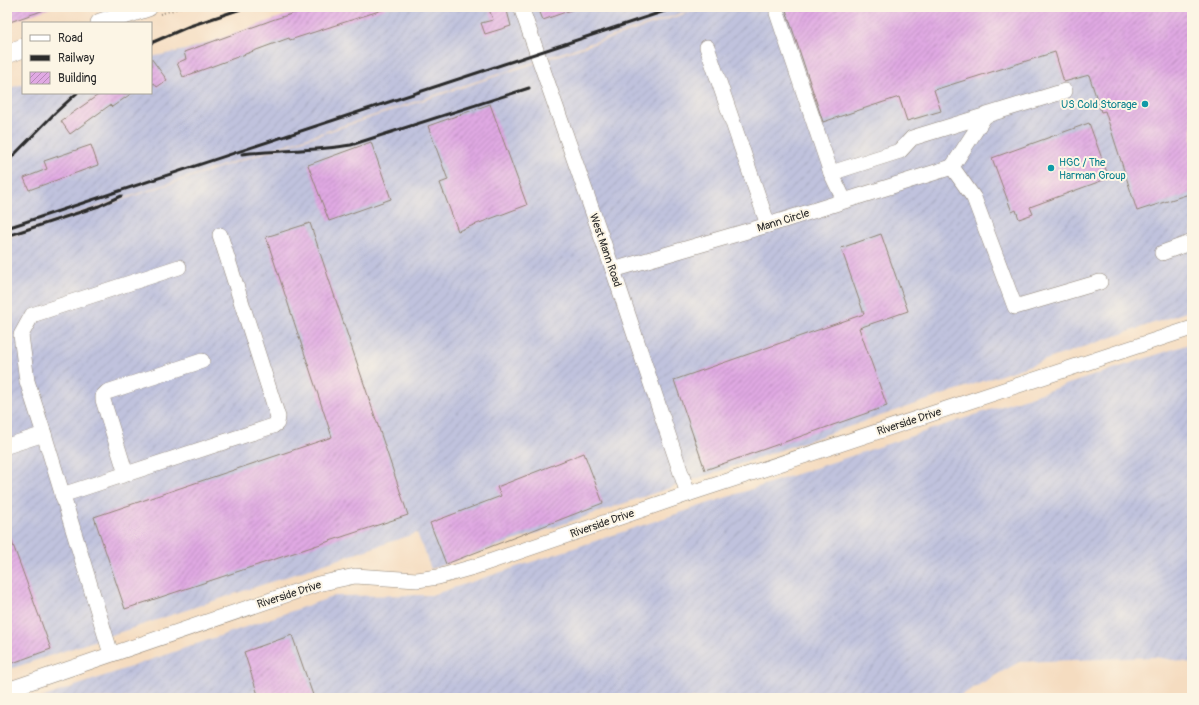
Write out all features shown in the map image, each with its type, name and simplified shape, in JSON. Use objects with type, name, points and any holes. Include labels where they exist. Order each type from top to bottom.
[{"type":"main road","points":[[110,16],[148,7]]},
{"type":"main road","points":[[7,54],[22,48]]},
{"type":"street","name":"West Mann Road","points":[[520,7],[613,270],[688,494]]},
{"type":"street","points":[[776,13],[831,172],[844,200]]},
{"type":"street","points":[[707,47],[768,225]]},
{"type":"street","points":[[831,172],[900,151],[912,138],[1065,91]]},
{"type":"street","points":[[985,116],[952,167],[974,198],[1014,306],[1100,282]]},
{"type":"street","name":"Mann Circle","points":[[613,270],[768,225],[952,167]]},
{"type":"street","points":[[62,495],[273,426],[277,423],[278,418],[220,235]]},
{"type":"street","points":[[1162,254],[1192,242]]},
{"type":"street","points":[[111,654],[27,381],[21,334],[32,315],[179,267]]},
{"type":"street","name":"Riverside Drive","points":[[7,690],[318,584],[355,576],[417,580],[438,577],[477,566],[688,494],[1192,328]]},
{"type":"street","points":[[126,474],[103,396],[107,392],[202,361]]},
{"type":"street","points":[[7,446],[44,434]]},
{"type":"shaded area","points":[[317,7],[700,7],[7,237],[7,89],[22,84],[22,94],[152,94],[152,57],[185,50]]},
{"type":"shaded area","points":[[705,7],[1192,7],[1192,310],[431,569],[417,533],[7,670],[7,238]]},
{"type":"shaded area","points":[[1192,343],[1192,663],[1155,657],[1019,662],[956,698],[41,698],[335,596],[432,595]]},
{"type":"building","points":[[7,7],[49,7],[50,8],[7,23]]},
{"type":"building","points":[[314,7],[385,7],[385,9],[290,40],[289,38],[183,77],[177,63],[186,59],[184,52],[275,19]]},
{"type":"building","points":[[506,7],[511,26],[485,34],[481,23],[493,20],[489,9]]},
{"type":"building","points":[[546,7],[577,8],[543,20],[539,10]]},
{"type":"building","name":"US Cold Storage","points":[[785,7],[1192,7],[1192,193],[1137,211],[1105,111],[1101,112],[1089,75],[1064,82],[1055,52],[934,90],[941,111],[907,121],[899,97],[823,122]]},
{"type":"building","points":[[152,59],[167,80],[157,87],[154,83],[152,84]]},
{"type":"building","points":[[100,94],[131,94],[112,107],[110,105],[70,134],[61,121]]},
{"type":"building","points":[[490,104],[527,205],[458,231],[440,183],[448,180],[428,126]]},
{"type":"building","name":"HGC / The Harman Group","points":[[1089,123],[1109,178],[1030,207],[1033,214],[1019,219],[1016,210],[1012,212],[992,158]]},
{"type":"building","points":[[371,142],[391,199],[329,221],[308,165]]},
{"type":"building","points":[[91,145],[98,165],[29,190],[24,178],[47,169],[44,161]]},
{"type":"building","points":[[310,223],[408,515],[125,609],[94,517],[332,437],[266,237]]},
{"type":"building","points":[[881,234],[908,311],[859,328],[887,406],[705,470],[674,380],[864,314],[841,248]]},
{"type":"building","points":[[584,453],[603,503],[446,564],[430,523],[501,496],[497,487]]},
{"type":"building","points":[[7,531],[51,649],[7,665]]},
{"type":"building","points":[[292,635],[314,698],[259,698],[244,652]]},
{"type":"railway","points":[[152,43],[190,26],[247,7]]},
{"type":"railway","points":[[7,228],[677,7]]},
{"type":"railway","points":[[242,154],[351,145],[529,88]]},
{"type":"railway","points":[[7,162],[76,94]]},
{"type":"railway","points":[[7,236],[99,206],[121,196]]},
{"type":"place","name":"US Cold Storage","points":[[1145,104]]},
{"type":"place","name":"HGC / The Harman Group","points":[[1051,168]]}]
